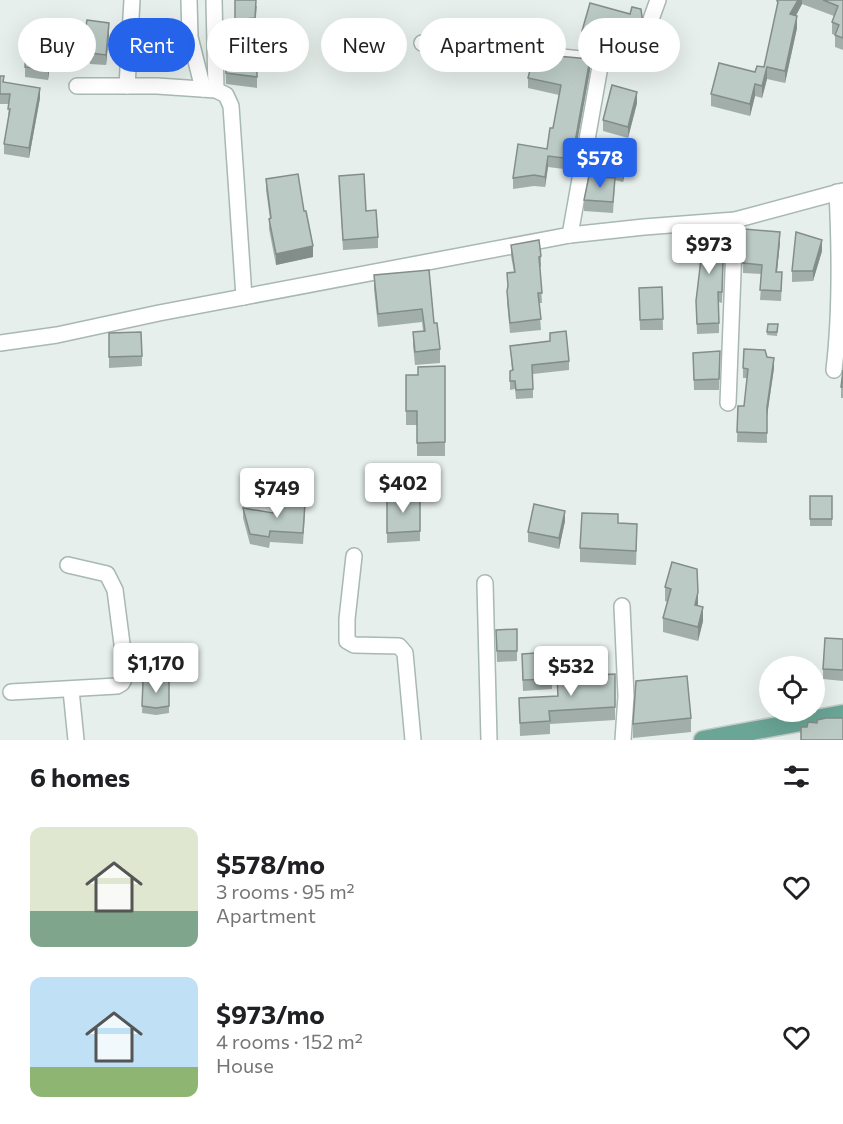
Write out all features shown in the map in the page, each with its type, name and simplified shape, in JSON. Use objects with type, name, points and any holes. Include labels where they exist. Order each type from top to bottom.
[{"type":"main road","points":[[703,740],[843,714]]},
{"type":"street","points":[[127,86],[132,0]]},
{"type":"street","points":[[189,0],[190,37],[209,89]]},
{"type":"street","points":[[209,89],[214,0]]},
{"type":"street","points":[[651,18],[658,0]]},
{"type":"street","points":[[570,235],[599,72]]},
{"type":"street","points":[[77,86],[209,89],[226,95],[231,106],[244,297]]},
{"type":"street","points":[[0,343],[57,335],[570,235],[735,220],[840,191],[839,325],[834,370]]},
{"type":"street","points":[[728,403],[735,220]]},
{"type":"street","points":[[354,556],[347,619],[347,641],[354,645],[399,646],[405,653],[413,740]]},
{"type":"street","points":[[11,692],[117,686],[122,683],[126,675],[115,590],[107,574],[68,565]]},
{"type":"street","points":[[485,583],[489,740]]},
{"type":"street","points":[[622,606],[626,696],[623,740]]},
{"type":"street","points":[[71,690],[76,740]]},
{"type":"building","points":[[235,0],[256,0],[255,18],[235,18]]},
{"type":"building","points":[[777,0],[798,0],[790,14],[797,16],[785,71],[767,67],[762,86],[755,84],[750,104],[711,94],[719,63],[755,72],[757,66],[764,67]]},
{"type":"building","points":[[823,0],[843,0],[843,38],[835,35],[839,25],[832,22],[838,6]]},
{"type":"building","points":[[590,3],[630,14],[632,7],[641,9],[643,18],[586,18]]},
{"type":"building","points":[[96,21],[108,23],[106,55],[96,54]]},
{"type":"building","points":[[566,57],[578,58],[578,72],[588,72],[572,159],[548,156],[545,177],[534,175],[513,178],[518,144],[547,149],[561,85],[528,78],[530,72],[566,72]]},
{"type":"building","points":[[257,72],[257,77],[226,73]]},
{"type":"building","points":[[0,76],[4,76],[3,82],[40,88],[29,148],[4,144],[10,94],[0,94]]},
{"type":"building","points":[[612,85],[637,92],[628,127],[603,120]]},
{"type":"building","points":[[614,152],[627,154],[623,175],[610,172]]},
{"type":"building","points":[[298,174],[313,246],[276,254],[269,219],[271,218],[266,179]]},
{"type":"building","points":[[364,174],[366,211],[376,210],[378,237],[343,240],[339,176]]},
{"type":"building","points":[[589,176],[615,178],[613,202],[584,200]]},
{"type":"building","points":[[744,229],[780,232],[776,272],[782,272],[781,291],[760,290],[762,265],[743,263]]},
{"type":"building","points":[[694,230],[724,232],[722,292],[718,292],[719,323],[697,324],[696,301],[702,251],[693,251]]},
{"type":"building","points":[[796,232],[822,240],[813,271],[792,271]]},
{"type":"building","points":[[539,240],[542,293],[538,293],[541,319],[510,323],[507,273],[515,272],[511,245]]},
{"type":"building","points":[[429,270],[434,323],[437,323],[440,349],[415,352],[413,332],[425,331],[422,309],[378,314],[374,275]]},
{"type":"building","points":[[662,287],[663,319],[640,320],[639,288]]},
{"type":"building","points":[[768,324],[778,324],[777,332],[767,332]]},
{"type":"building","points":[[566,331],[569,361],[532,365],[533,389],[516,390],[515,381],[510,381],[510,371],[513,370],[510,346],[550,341],[550,333]]},
{"type":"building","points":[[141,332],[142,356],[109,357],[109,333]]},
{"type":"building","points":[[744,349],[765,350],[767,357],[774,358],[767,407],[767,433],[737,432],[738,406],[744,406],[748,369],[743,368]]},
{"type":"building","points":[[720,351],[719,379],[694,380],[693,353]]},
{"type":"building","points":[[445,366],[445,442],[417,443],[417,411],[406,411],[406,375],[418,375],[418,367]]},
{"type":"building","points":[[387,496],[420,496],[420,531],[387,533]]},
{"type":"building","points":[[810,496],[832,496],[832,519],[810,519]]},
{"type":"building","points":[[278,501],[305,503],[303,533],[270,531],[269,537],[250,534],[243,508],[273,513]]},
{"type":"building","points":[[534,504],[565,511],[559,538],[528,532]]},
{"type":"building","points":[[582,513],[618,514],[618,523],[637,524],[636,551],[580,548]]},
{"type":"building","points":[[672,562],[697,569],[698,592],[695,605],[703,607],[698,627],[663,618],[671,589],[665,587]]},
{"type":"building","points":[[517,629],[517,651],[497,651],[496,630]]},
{"type":"building","points":[[825,638],[843,639],[843,670],[825,669]]},
{"type":"building","points":[[551,652],[552,679],[523,680],[522,654]]},
{"type":"building","points":[[615,674],[615,707],[549,711],[550,721],[520,723],[519,698],[558,696],[557,677]]},
{"type":"building","points":[[687,676],[691,718],[633,724],[636,681]]},
{"type":"building","points":[[143,681],[169,681],[169,706],[156,708],[142,706]]},
{"type":"building","points":[[825,718],[843,718],[843,740],[801,740],[801,727],[807,727],[808,722],[825,722]]}]
